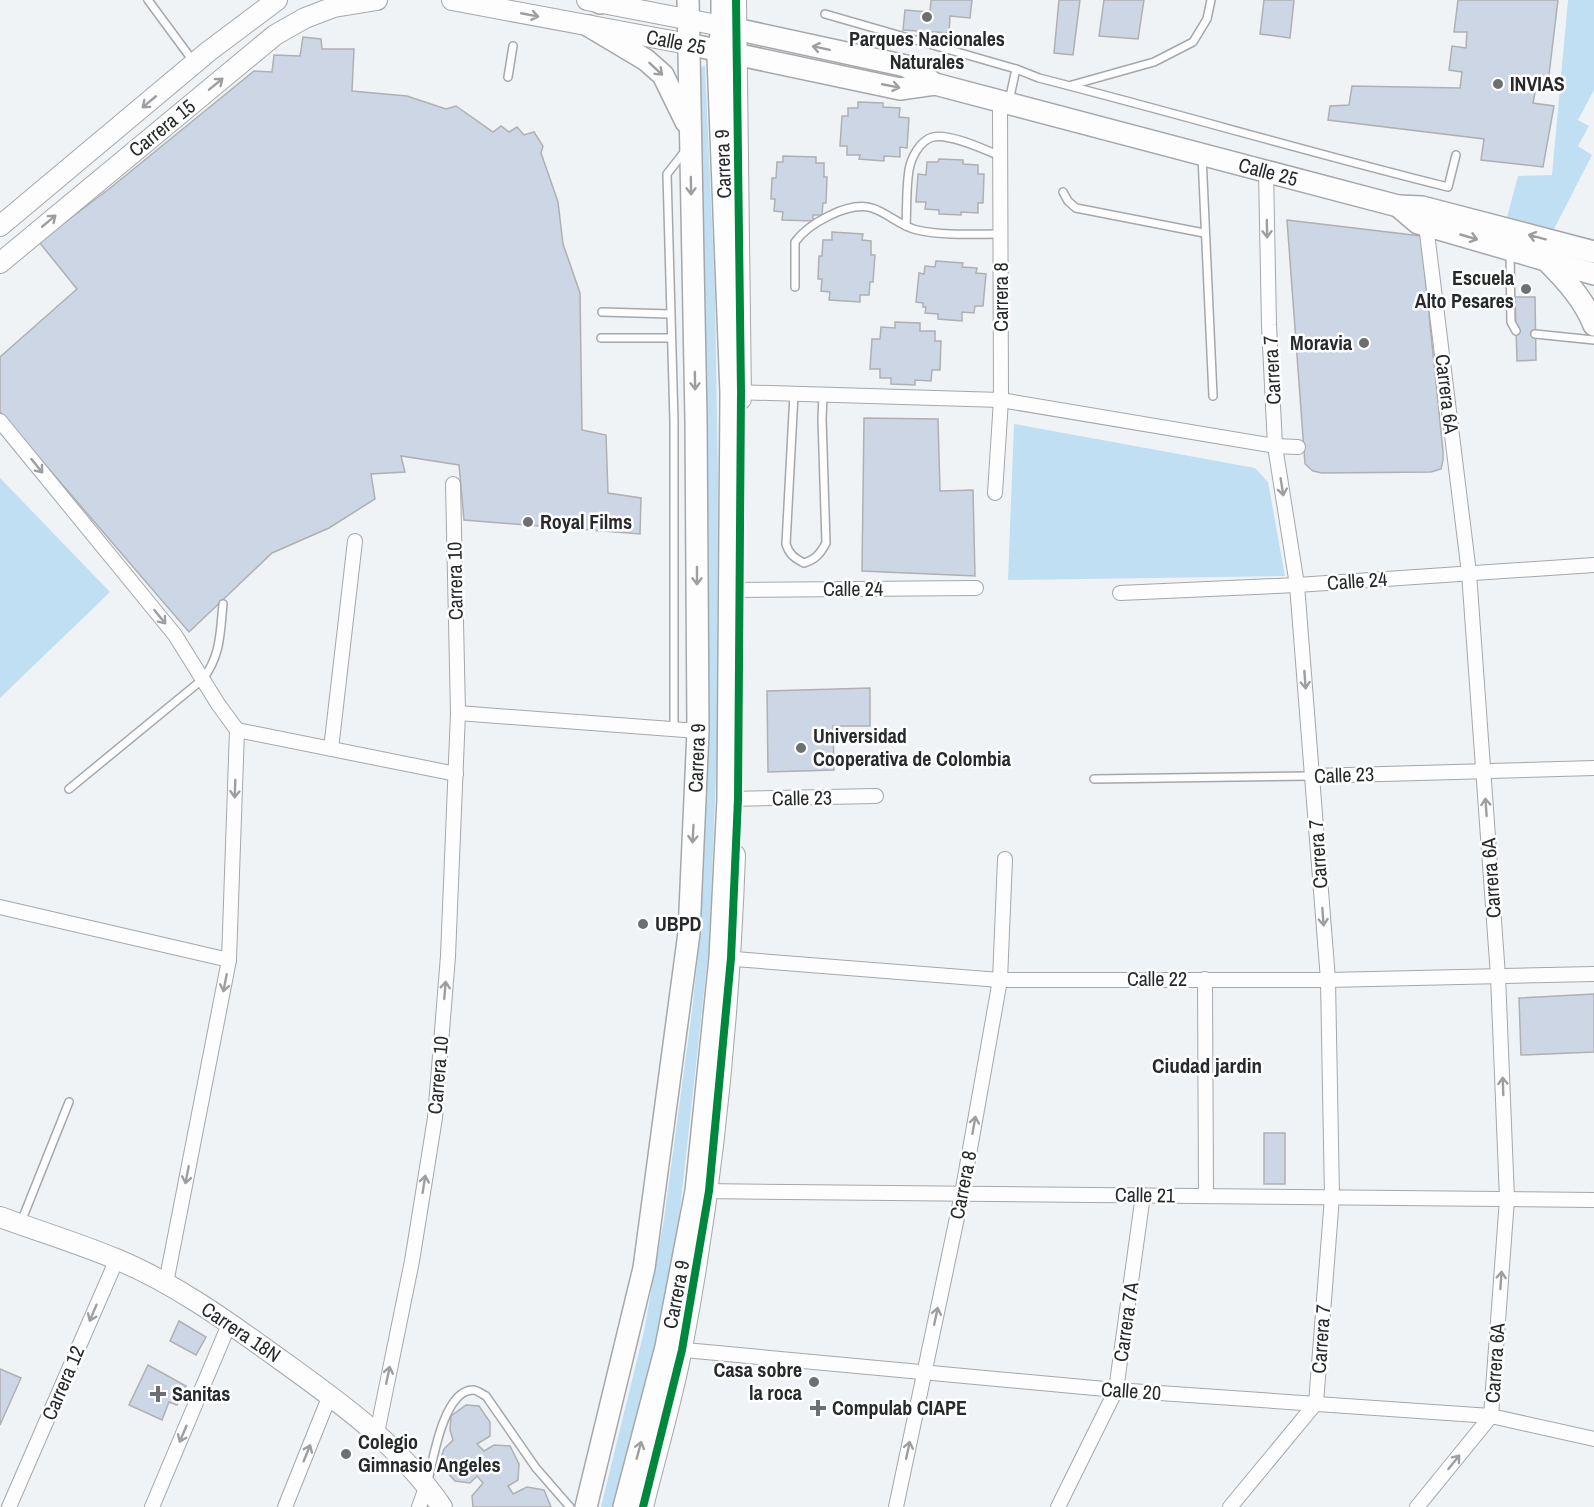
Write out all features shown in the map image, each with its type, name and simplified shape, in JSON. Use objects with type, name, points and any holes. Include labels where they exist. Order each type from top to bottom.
[{"type":"main road","name":"Carrera 15","points":[[0,226],[195,63],[277,0]]},
{"type":"main road","name":"Carrera 15","points":[[2,259],[275,35],[305,18],[334,7],[377,0]]},
{"type":"main road","name":"Calle 25","points":[[452,0],[688,44],[736,63],[900,89],[935,84]]},
{"type":"main road","name":"Carrera 9","points":[[624,1507],[674,1349],[702,1191],[726,958],[733,799],[736,392],[722,124],[736,63],[722,0]]},
{"type":"main road","points":[[729,27],[736,0]]},
{"type":"main road","name":"Calle 25","points":[[596,1],[688,10],[729,27],[906,66],[935,84],[1398,206],[1418,223],[1594,274]]},
{"type":"main road","name":"Carrera 9","points":[[586,1507],[644,1268],[688,933],[698,731],[696,420],[688,10]]},
{"type":"main road","points":[[589,26],[646,60],[663,75],[689,136]]},
{"type":"main road","points":[[722,124],[736,63]]},
{"type":"main road","points":[[736,63],[736,392]]},
{"type":"main road","points":[[1398,206],[1422,207],[1594,252]]},
{"type":"main road","points":[[1546,261],[1579,297],[1594,325]]},
{"type":"main road","name":"Carrera 18N","points":[[0,1217],[117,1259],[166,1283],[230,1322],[377,1432],[427,1485],[442,1507]]},
{"type":"main road","points":[[643,1507],[674,1349]]},
{"type":"street","name":"Carrera 8","points":[[995,493],[1001,400],[1000,156],[1005,102]]},
{"type":"street","name":"Carrera 7","points":[[1266,171],[1269,325],[1275,446],[1297,585],[1328,980],[1332,1197],[1316,1403]]},
{"type":"street","name":"Carrera 6A","points":[[1417,1507],[1491,1416],[1507,1199],[1498,976],[1469,573],[1426,225]]},
{"type":"street","points":[[736,392],[1001,400],[1275,446],[1298,447]]},
{"type":"street","points":[[0,421],[130,572],[175,635],[202,680],[237,730],[229,960],[166,1283]]},
{"type":"street","name":"Carrera 10","points":[[377,1432],[412,1261],[435,1118],[448,956],[458,713],[453,484]]},
{"type":"street","points":[[331,749],[355,541]]},
{"type":"street","name":"Calle 24","points":[[1120,593],[1297,585],[1594,565]]},
{"type":"street","name":"Calle 24","points":[[735,590],[976,588]]},
{"type":"street","points":[[458,713],[698,731]]},
{"type":"street","points":[[237,730],[456,774]]},
{"type":"street","name":"Calle 23","points":[[1312,776],[1594,768]]},
{"type":"street","name":"Calle 23","points":[[733,799],[876,796]]},
{"type":"street","name":"Carrera 8","points":[[896,1507],[962,1194],[1000,980],[1005,860]]},
{"type":"street","points":[[0,907],[229,960]]},
{"type":"street","name":"Calle 22","points":[[726,958],[1000,980],[1328,980],[1594,974]]},
{"type":"street","points":[[1205,980],[1206,1196]]},
{"type":"street","name":"Calle 21","points":[[702,1191],[1594,1200]]},
{"type":"street","name":"Carrera 7A","points":[[1058,1507],[1116,1390],[1143,1195]]},
{"type":"street","name":"Carrera 12","points":[[6,1504],[117,1259]]},
{"type":"street","points":[[152,1507],[230,1322]]},
{"type":"street","name":"Calle 20","points":[[674,1349],[1116,1390],[1491,1416],[1594,1439]]},
{"type":"street","points":[[285,1507],[330,1395]]},
{"type":"street","points":[[1230,1507],[1316,1403]]},
{"type":"street","points":[[419,1507],[427,1485]]},
{"type":"lane","points":[[148,0],[195,63]]},
{"type":"lane","points":[[1070,86],[1154,62],[1193,42],[1207,19],[1211,0]]},
{"type":"lane","points":[[825,14],[1070,86],[1253,134],[1350,163],[1448,187],[1456,155]]},
{"type":"lane","points":[[508,77],[513,46]]},
{"type":"lane","points":[[1005,102],[1016,69]]},
{"type":"lane","points":[[674,729],[674,421],[667,174],[689,136]]},
{"type":"lane","points":[[906,226],[909,169],[914,154],[921,144],[932,137],[950,138],[1000,156]]},
{"type":"lane","points":[[1202,154],[1204,233],[1214,396]]},
{"type":"lane","points":[[1063,192],[1076,208],[1204,233]]},
{"type":"lane","points":[[795,287],[795,242],[811,226],[839,211],[869,207],[906,226],[933,232],[1002,234]]},
{"type":"lane","points":[[1509,249],[1511,326],[1516,330]]},
{"type":"lane","points":[[602,312],[670,314]]},
{"type":"lane","points":[[1535,334],[1594,340]]},
{"type":"lane","points":[[601,338],[671,338]]},
{"type":"lane","points":[[794,394],[786,544],[795,559],[804,563],[814,560],[826,543],[822,419],[824,395]]},
{"type":"lane","points":[[69,789],[202,680],[213,666],[219,648],[223,604]]},
{"type":"lane","name":"Calle 23","points":[[1094,779],[1312,776]]},
{"type":"lane","points":[[20,1225],[69,1102]]},
{"type":"lane","points":[[427,1485],[449,1407],[464,1393],[475,1390],[486,1396],[536,1468],[570,1507]]},
{"type":"shaded area","points":[[1568,0],[1594,0],[1594,90],[1578,120],[1589,126],[1578,146],[1592,155],[1553,231],[1507,217],[1518,176],[1552,175]]},
{"type":"shaded area","points":[[705,66],[715,292],[718,484],[717,751],[709,946],[679,1219],[659,1334],[615,1507],[601,1507],[644,1331],[664,1219],[699,945],[706,749],[693,68]]},
{"type":"shaded area","points":[[1014,424],[1255,468],[1268,482],[1285,576],[1008,580]]},
{"type":"shaded area","points":[[0,478],[110,592],[0,698]]},
{"type":"building","name":"Parques Nacionales Naturales","points":[[931,0],[972,0],[970,18],[950,16],[949,33],[903,30],[905,10],[930,12]]},
{"type":"building","points":[[1059,0],[1080,0],[1073,55],[1054,53]]},
{"type":"building","points":[[1104,0],[1144,0],[1138,39],[1099,36]]},
{"type":"building","points":[[1264,0],[1294,0],[1290,38],[1260,34]]},
{"type":"building","name":"INVIAS","points":[[1458,0],[1558,0],[1548,83],[1537,82],[1533,103],[1554,106],[1543,167],[1481,160],[1484,139],[1328,120],[1330,106],[1349,105],[1352,86],[1460,88],[1462,72],[1449,70],[1452,46],[1466,48],[1467,32],[1454,32]]},
{"type":"building","points":[[303,37],[321,39],[322,49],[354,49],[352,91],[407,96],[446,109],[456,106],[493,132],[501,126],[509,132],[517,127],[524,135],[534,132],[543,146],[541,153],[558,202],[563,244],[580,293],[582,430],[606,435],[608,493],[641,498],[640,534],[464,520],[459,465],[401,456],[405,472],[371,474],[375,499],[329,528],[272,553],[189,632],[0,412],[0,357],[77,289],[39,242],[109,189],[254,71],[272,72],[274,55],[300,56]]},
{"type":"building","points":[[858,102],[883,103],[883,107],[900,108],[899,117],[909,118],[907,148],[900,147],[900,157],[884,156],[884,161],[859,159],[860,155],[847,155],[847,146],[840,146],[842,116],[848,116],[848,108],[858,108]]},
{"type":"building","points":[[783,156],[816,157],[816,163],[824,163],[824,177],[827,177],[826,203],[823,203],[822,215],[813,215],[813,221],[782,220],[783,212],[774,211],[775,199],[771,199],[772,178],[776,178],[777,162],[783,162]]},
{"type":"building","points":[[939,159],[963,160],[963,164],[978,165],[978,174],[984,174],[983,203],[978,203],[978,213],[939,214],[939,210],[925,209],[926,202],[916,202],[918,174],[926,175],[927,162],[938,162]]},
{"type":"building","name":"Moravia","points":[[1287,220],[1421,236],[1443,451],[1441,469],[1431,472],[1322,473],[1313,471],[1305,464]]},
{"type":"building","points":[[832,232],[863,234],[862,240],[871,241],[871,255],[875,255],[873,282],[870,282],[869,295],[860,295],[860,302],[829,300],[830,292],[821,291],[822,279],[818,279],[819,256],[822,256],[823,240],[832,240]]},
{"type":"building","points":[[936,261],[963,263],[962,267],[977,268],[976,273],[986,274],[983,306],[975,306],[974,313],[962,312],[962,321],[938,319],[938,314],[925,313],[926,307],[923,307],[923,303],[916,302],[919,273],[924,274],[925,266],[935,267]]},
{"type":"building","points":[[1515,297],[1535,297],[1536,360],[1517,361]]},
{"type":"building","points":[[895,322],[920,323],[920,331],[935,331],[935,341],[941,341],[940,370],[932,370],[931,381],[915,380],[915,385],[891,384],[891,378],[880,378],[880,369],[870,369],[872,339],[880,339],[881,327],[895,328]]},
{"type":"building","points":[[864,418],[938,419],[940,491],[973,490],[975,576],[862,571]]},
{"type":"building","name":"Universidad Cooperativa de Colombia","points":[[870,688],[870,726],[833,726],[834,770],[768,772],[767,691]]},
{"type":"building","points":[[1594,994],[1594,1052],[1521,1055],[1519,998]]},
{"type":"building","points":[[1264,1133],[1285,1133],[1285,1184],[1264,1184]]},
{"type":"building","points":[[179,1321],[206,1337],[196,1355],[170,1341]]},
{"type":"building","name":"Sanitas","points":[[148,1365],[186,1386],[177,1405],[169,1402],[162,1420],[129,1405]]},
{"type":"building","points":[[0,1369],[21,1378],[0,1425]]},
{"type":"building","points":[[466,1405],[479,1406],[490,1422],[490,1436],[477,1444],[484,1451],[494,1445],[510,1446],[519,1464],[518,1480],[508,1486],[513,1494],[527,1487],[544,1490],[551,1507],[473,1507],[472,1496],[483,1483],[477,1476],[470,1483],[455,1481],[445,1470],[441,1458],[444,1449],[453,1440],[450,1430],[451,1416]]},
{"type":"cycle path","points":[[643,1507],[682,1350],[709,1191],[731,958],[738,799],[741,392],[736,0]]},
{"type":"place","name":"Parques Nacionales Naturales","points":[[927,17]]},
{"type":"place","name":"INVIAS","points":[[1498,84]]},
{"type":"place","name":"Escuela Alto Pesares","points":[[1526,289]]},
{"type":"place","name":"Moravia","points":[[1364,343]]},
{"type":"place","name":"Royal Films","points":[[528,522]]},
{"type":"place","name":"Universidad Cooperativa de Colombia","points":[[801,748]]},
{"type":"place","name":"UBPD","points":[[643,924]]},
{"type":"place","name":"Casa sobre la roca","points":[[814,1382]]},
{"type":"place","name":"Sanitas","points":[[158,1394]]},
{"type":"place","name":"Compulab CIAPE","points":[[818,1408]]},
{"type":"place","name":"Colegio Gimnasio Angeles","points":[[346,1454]]},
{"type":"district","name":"Ciudad jardin","points":[[1207,1066]]}]
